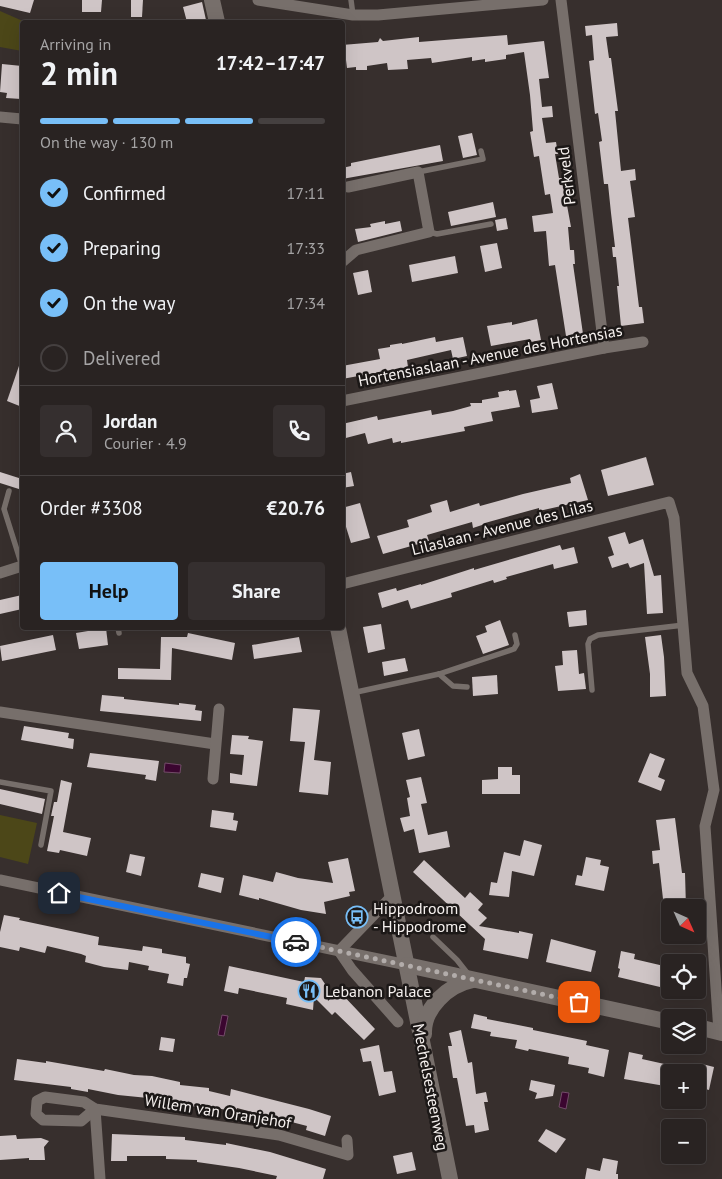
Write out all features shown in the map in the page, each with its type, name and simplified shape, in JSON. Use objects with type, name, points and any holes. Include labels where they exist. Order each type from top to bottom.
[{"type":"main road","points":[[212,0],[217,20]]},
{"type":"main road","name":"Mechelsesteenweg","points":[[338,630],[450,1179]]},
{"type":"main road","points":[[406,965],[661,1020]]},
{"type":"main road","points":[[424,1049],[423,1026],[428,1012],[454,986],[472,980]]},
{"type":"main road","points":[[706,1029],[721,1032]]},
{"type":"street","points":[[258,0],[353,15],[395,15],[437,8],[543,0]]},
{"type":"street","name":"Perkveld","points":[[561,0],[604,348]]},
{"type":"street","points":[[0,117],[20,119]]},
{"type":"street","points":[[345,259],[356,250],[429,232],[418,172],[348,187]]},
{"type":"street","name":"Hortensiaslaan - Avenue des Hortensias","points":[[345,400],[604,348],[643,342]]},
{"type":"street","name":"Lilaslaan - Avenue des Lilas","points":[[345,583],[669,502],[674,518],[684,625]]},
{"type":"street","points":[[0,573],[20,567]]},
{"type":"street","points":[[684,625],[687,673],[702,706],[714,790],[705,826],[721,1032]]},
{"type":"street","points":[[213,780],[219,709]]},
{"type":"street","points":[[0,712],[215,744]]},
{"type":"street","points":[[0,880],[406,965]]},
{"type":"street","points":[[339,951],[392,896]]},
{"type":"street","points":[[339,951],[352,970],[398,1022]]},
{"type":"street","name":"Willem van Oranjehof","points":[[100,1179],[95,1109],[278,1135],[348,1155],[346,1140]]},
{"type":"lane","points":[[351,0],[353,15]]},
{"type":"lane","points":[[418,172],[483,159],[481,151]]},
{"type":"lane","points":[[429,232],[437,234],[491,224]]},
{"type":"lane","points":[[9,491],[4,509],[20,560]]},
{"type":"lane","points":[[592,690],[588,644],[590,639],[598,635],[684,625]]},
{"type":"lane","points":[[351,693],[439,674],[514,649],[517,644],[516,635]]},
{"type":"lane","points":[[439,674],[453,686],[467,687]]},
{"type":"lane","points":[[0,782],[51,791],[41,845]]},
{"type":"lane","points":[[433,937],[457,960],[472,980]]},
{"type":"shaded area","points":[[0,11],[20,20],[20,51],[0,47]]},
{"type":"shaded area","points":[[165,763],[181,765],[180,773],[164,772]]},
{"type":"shaded area","points":[[0,815],[37,823],[28,864],[0,857]]},
{"type":"shaded area","points":[[222,1015],[228,1016],[224,1036],[218,1035]]},
{"type":"shaded area","points":[[562,1092],[569,1093],[566,1109],[559,1107]]},
{"type":"building","points":[[0,0],[34,0],[30,13],[0,6]]},
{"type":"building","points":[[82,0],[102,0],[101,12],[82,12]]},
{"type":"building","points":[[131,0],[143,0],[142,17],[131,17]]},
{"type":"building","points":[[202,2],[206,20],[186,20],[183,7]]},
{"type":"building","points":[[617,23],[618,36],[606,37],[609,58],[611,58],[618,111],[615,111],[621,171],[635,169],[636,180],[630,181],[635,217],[628,218],[639,307],[642,307],[644,323],[621,326],[616,257],[613,257],[612,247],[615,247],[608,184],[604,184],[599,142],[602,141],[598,113],[595,114],[589,61],[594,60],[592,35],[586,36],[585,26]]},
{"type":"building","points":[[507,35],[508,45],[544,41],[549,78],[539,79],[542,107],[552,106],[553,117],[542,118],[546,143],[556,142],[558,154],[555,154],[559,178],[562,178],[571,227],[568,227],[570,250],[574,250],[575,264],[573,264],[583,334],[566,336],[555,265],[549,266],[546,231],[534,232],[532,216],[553,213],[550,194],[545,195],[539,156],[534,157],[530,132],[533,131],[530,95],[524,52],[506,55],[506,59],[485,62],[485,59],[472,61],[472,57],[432,63],[431,58],[407,60],[408,69],[388,70],[387,63],[367,66],[367,70],[356,70],[356,67],[347,68],[345,45],[378,42],[380,38],[383,41],[419,37],[419,42]]},
{"type":"building","points":[[2,64],[20,66],[20,99],[6,98],[7,93],[0,92]]},
{"type":"building","points":[[472,133],[477,155],[463,158],[458,136]]},
{"type":"building","points":[[440,145],[443,161],[345,178],[345,167],[351,166],[351,163]]},
{"type":"building","points":[[493,202],[496,217],[451,226],[448,212]]},
{"type":"building","points":[[506,218],[508,229],[497,231],[495,220]]},
{"type":"building","points":[[385,221],[385,224],[400,221],[402,231],[358,242],[355,229],[371,227],[370,224]]},
{"type":"building","points":[[497,243],[502,268],[485,272],[480,246]]},
{"type":"building","points":[[455,256],[458,273],[412,282],[409,265]]},
{"type":"building","points":[[368,270],[372,292],[358,295],[353,273]]},
{"type":"building","points":[[537,319],[541,340],[531,342],[530,339],[491,346],[487,326],[512,322],[512,325]]},
{"type":"building","points":[[435,337],[436,342],[463,337],[467,356],[453,359],[451,350],[407,360],[408,367],[345,378],[345,365],[380,359],[378,349]]},
{"type":"building","points":[[20,363],[20,406],[7,401]]},
{"type":"building","points":[[552,383],[558,409],[532,413],[530,400],[540,398],[537,386]]},
{"type":"building","points":[[516,390],[520,407],[491,412],[493,421],[464,427],[465,431],[401,443],[401,441],[393,443],[392,438],[368,444],[365,433],[345,438],[345,423],[377,416],[378,420],[431,410],[432,415],[453,411],[471,406],[470,403],[482,403],[482,400],[499,397],[498,392]]},
{"type":"building","points":[[646,457],[654,485],[608,496],[601,470]]},
{"type":"building","points":[[0,472],[20,478],[20,489],[0,483]]},
{"type":"building","points":[[351,472],[354,486],[345,488],[345,473]]},
{"type":"building","points":[[580,474],[588,500],[539,511],[539,508],[473,528],[472,522],[427,535],[429,541],[383,554],[377,536],[409,527],[407,520],[432,512],[430,505],[447,500],[450,512],[479,503],[480,506],[571,483],[570,478]]},
{"type":"building","points":[[360,503],[370,538],[351,543],[345,524],[345,507]]},
{"type":"building","points":[[625,532],[629,544],[643,539],[654,576],[661,575],[663,613],[647,614],[644,563],[630,568],[628,563],[612,568],[608,557],[614,555],[608,537]]},
{"type":"building","points":[[560,545],[562,550],[574,547],[578,563],[554,569],[553,564],[506,577],[507,579],[494,583],[493,580],[451,593],[452,597],[411,609],[408,600],[382,608],[378,593],[396,588],[397,591],[421,585],[474,568],[474,570]]},
{"type":"building","points":[[20,595],[20,609],[0,614],[0,600]]},
{"type":"building","points":[[586,610],[587,625],[569,627],[567,612]]},
{"type":"building","points":[[500,620],[509,645],[483,654],[476,636],[487,632],[485,626]]},
{"type":"building","points":[[381,624],[385,649],[368,653],[363,627]]},
{"type":"building","points":[[106,630],[108,645],[79,649],[76,633]]},
{"type":"building","points":[[188,633],[235,643],[232,660],[172,648],[171,680],[118,679],[118,668],[160,669],[161,637],[187,637]]},
{"type":"building","points":[[53,635],[56,650],[2,661],[0,646]]},
{"type":"building","points":[[661,635],[666,696],[650,697],[650,674],[645,637]]},
{"type":"building","points":[[299,637],[302,652],[254,659],[252,645]]},
{"type":"building","points":[[577,650],[579,674],[584,673],[586,689],[558,691],[555,666],[563,665],[562,651]]},
{"type":"building","points":[[405,658],[408,671],[384,676],[382,662]]},
{"type":"building","points":[[497,675],[498,694],[473,696],[472,677]]},
{"type":"building","points":[[102,695],[179,705],[179,703],[196,705],[195,710],[202,711],[201,721],[100,711]]},
{"type":"building","points":[[293,708],[320,710],[314,760],[331,762],[328,795],[299,792],[305,742],[290,741]]},
{"type":"building","points":[[24,726],[69,733],[68,738],[74,739],[73,749],[21,740]]},
{"type":"building","points":[[419,729],[425,756],[408,760],[402,733]]},
{"type":"building","points":[[232,735],[249,736],[248,739],[263,741],[257,786],[230,783],[230,773],[242,775],[244,755],[230,754]]},
{"type":"building","points":[[90,753],[159,761],[156,781],[145,779],[146,775],[87,767]]},
{"type":"building","points":[[650,753],[665,759],[658,777],[665,780],[661,791],[638,782]]},
{"type":"building","points":[[498,767],[512,767],[512,775],[520,775],[520,794],[482,794],[482,780],[498,779]]},
{"type":"building","points":[[421,777],[427,803],[421,804],[428,835],[447,831],[450,847],[419,853],[414,829],[404,832],[400,818],[410,816],[407,798],[410,797],[406,780]]},
{"type":"building","points":[[61,780],[72,783],[63,832],[91,838],[87,856],[60,850],[59,853],[47,851],[54,816],[51,816],[54,802],[57,802]]},
{"type":"building","points":[[0,789],[45,799],[42,814],[0,804]]},
{"type":"building","points":[[212,810],[234,813],[233,820],[238,821],[236,831],[210,827]]},
{"type":"building","points":[[675,818],[682,873],[685,873],[686,899],[663,899],[659,863],[653,864],[652,851],[660,850],[656,820]]},
{"type":"building","points":[[524,840],[542,845],[534,876],[512,871],[509,897],[489,895],[491,882],[497,883],[504,852],[520,856]]},
{"type":"building","points":[[130,854],[145,857],[141,876],[126,872]]},
{"type":"building","points":[[586,857],[601,860],[600,865],[609,867],[604,891],[575,885],[577,875],[582,876]]},
{"type":"building","points":[[348,858],[355,891],[349,892],[350,896],[324,902],[326,914],[239,895],[243,875],[273,882],[276,872],[298,878],[333,883],[328,862]]},
{"type":"building","points":[[424,860],[465,898],[470,892],[483,904],[478,910],[487,918],[479,926],[533,934],[528,959],[483,950],[485,939],[413,872]]},
{"type":"building","points":[[201,873],[224,878],[221,893],[198,887]]},
{"type":"building","points":[[4,915],[99,937],[98,945],[142,951],[143,946],[162,949],[162,953],[186,957],[186,963],[190,964],[187,978],[184,978],[183,986],[167,983],[169,974],[148,970],[149,966],[129,962],[128,970],[104,967],[85,962],[86,956],[81,954],[47,946],[45,953],[20,947],[19,951],[0,947],[0,932]]},
{"type":"building","points":[[551,939],[596,951],[591,972],[546,962]]},
{"type":"building","points":[[621,951],[635,954],[634,959],[661,965],[660,987],[618,977],[620,969],[618,968]]},
{"type":"building","points":[[229,966],[304,982],[305,977],[321,978],[325,984],[328,1001],[340,992],[375,1029],[364,1040],[335,1012],[332,1015],[314,997],[313,1010],[286,1004],[287,998],[239,988],[238,994],[224,991]]},
{"type":"building","points":[[474,1014],[487,1017],[487,1019],[533,1028],[533,1030],[587,1041],[586,1045],[609,1050],[604,1077],[588,1073],[589,1068],[568,1064],[569,1057],[515,1048],[517,1040],[490,1036],[491,1032],[471,1028]]},
{"type":"building","points":[[461,1030],[468,1063],[472,1062],[476,1094],[486,1092],[488,1102],[484,1102],[489,1130],[475,1133],[474,1125],[466,1126],[457,1078],[453,1078],[448,1046],[452,1046],[449,1033]]},
{"type":"building","points":[[161,1037],[175,1039],[173,1052],[159,1050]]},
{"type":"building","points":[[379,1045],[384,1072],[392,1071],[396,1092],[379,1096],[371,1061],[363,1062],[360,1049]]},
{"type":"building","points":[[629,1052],[643,1055],[642,1059],[664,1064],[661,1064],[661,1085],[624,1079]]},
{"type":"building","points":[[17,1059],[46,1063],[46,1061],[104,1071],[105,1069],[134,1075],[152,1076],[180,1082],[180,1085],[209,1088],[209,1091],[230,1096],[231,1089],[331,1116],[325,1136],[306,1130],[307,1126],[237,1108],[236,1112],[207,1106],[207,1108],[188,1106],[188,1104],[149,1096],[148,1098],[118,1095],[88,1089],[88,1092],[71,1089],[71,1087],[14,1080]]},
{"type":"building","points":[[706,1065],[714,1067],[709,1090],[706,1089]]},
{"type":"building","points":[[531,1080],[555,1085],[553,1096],[535,1099],[537,1093],[529,1090]]},
{"type":"building","points":[[546,1129],[566,1139],[556,1153],[538,1141]]},
{"type":"building","points":[[112,1134],[185,1137],[185,1140],[226,1145],[226,1143],[270,1152],[326,1169],[323,1179],[276,1179],[277,1176],[239,1168],[197,1162],[197,1160],[166,1159],[166,1156],[127,1156],[127,1161],[111,1161]]},
{"type":"building","points":[[16,1135],[17,1139],[41,1138],[49,1141],[44,1147],[45,1160],[29,1160],[29,1158],[0,1160],[0,1136]]},
{"type":"building","points":[[412,1152],[416,1170],[397,1174],[393,1156]]},
{"type":"building","points":[[603,1158],[618,1161],[616,1174],[618,1174],[618,1179],[585,1179],[587,1168],[600,1171]]},
{"type":"way so far","points":[[296,942],[579,1002]]},
{"type":"place","name":"Hippodroom - Hippodrome","points":[[357,917]]},
{"type":"place","name":"Lebanon Palace","points":[[309,991]]},
{"type":"route","points":[[59,893],[296,942]]}]
